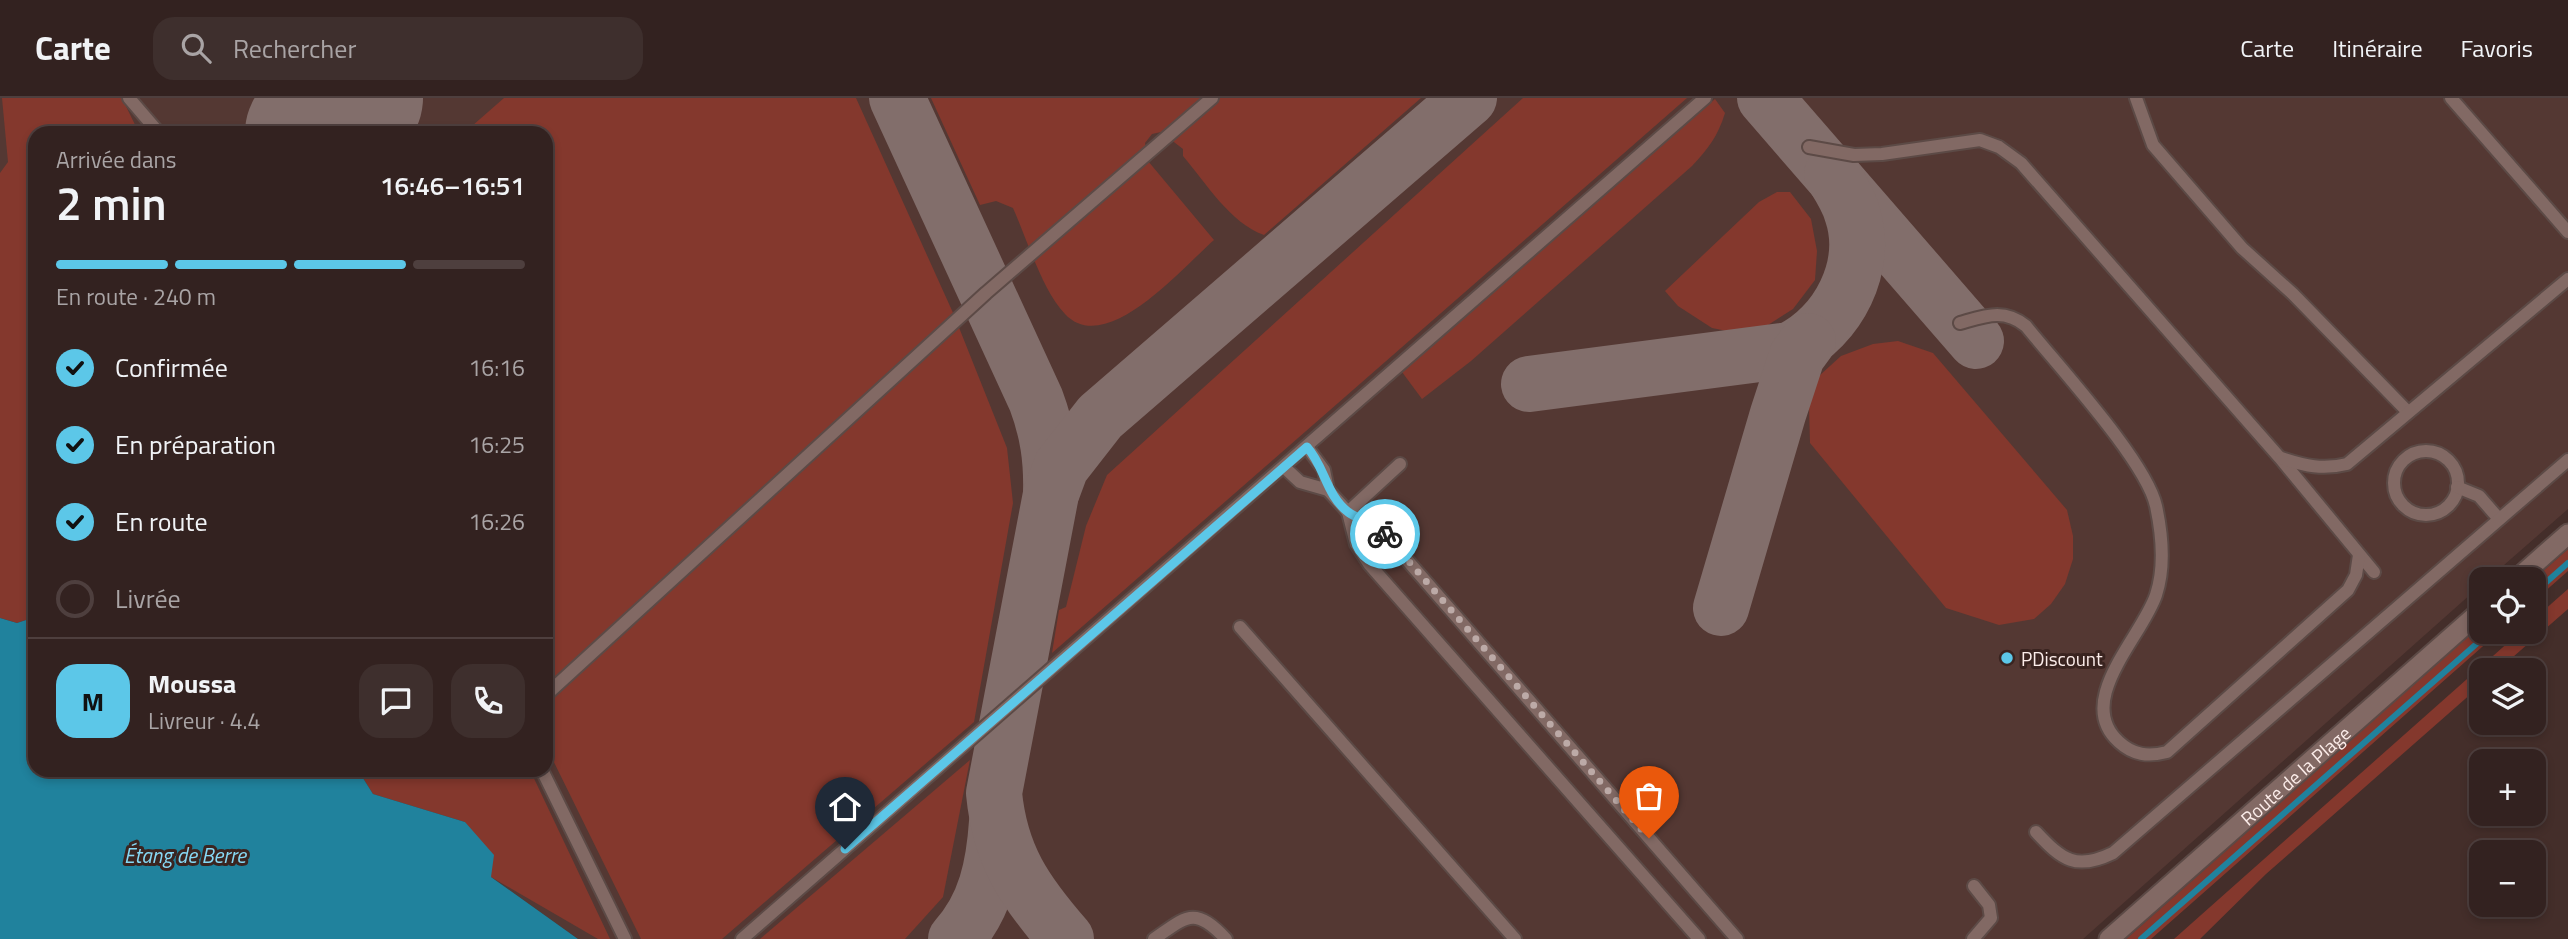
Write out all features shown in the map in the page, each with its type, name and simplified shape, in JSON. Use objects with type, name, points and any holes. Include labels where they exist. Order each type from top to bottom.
[{"type":"street","points":[[2531,567],[2568,534]]},
{"type":"street","name":"Route de la Plage","points":[[2109,939],[2469,621]]},
{"type":"lane","points":[[129,98],[153,126]]},
{"type":"lane","points":[[553,689],[986,293],[1212,98]]},
{"type":"lane","points":[[742,939],[1704,98]]},
{"type":"lane","points":[[2136,98],[2153,145],[2162,156],[2242,248],[2293,294],[2408,412]]},
{"type":"lane","points":[[2451,98],[2568,232]]},
{"type":"lane","points":[[1809,148],[1854,155],[1882,154],[1980,140],[1999,147],[2021,163],[2280,458],[2374,572]]},
{"type":"lane","points":[[2280,458],[2305,467],[2329,468],[2347,464],[2568,278]]},
{"type":"lane","points":[[1960,323],[2002,313],[2014,316],[2026,326],[2132,458],[2155,503],[2162,550],[2156,595],[2108,680],[2103,708],[2109,733],[2128,751],[2151,756],[2167,752],[2348,590],[2356,575],[2359,555]]},
{"type":"lane","points":[[1307,447],[1324,470],[1328,490],[1348,512],[1374,523],[1387,537],[1737,939]]},
{"type":"lane","points":[[2428,450],[2447,459],[2454,467],[2457,487],[2448,506],[2439,512],[2417,514],[2400,502],[2394,482],[2400,462],[2418,451],[2428,450]]},
{"type":"lane","points":[[2036,832],[2059,856],[2069,859],[2092,862],[2113,853],[2568,460]]},
{"type":"lane","points":[[1348,512],[1400,464]]},
{"type":"lane","points":[[1284,467],[1300,482],[1328,490]]},
{"type":"lane","points":[[2457,487],[2479,496],[2500,519]]},
{"type":"lane","points":[[1348,512],[1356,544],[1369,564],[1699,939]]},
{"type":"lane","points":[[1240,627],[1515,939]]},
{"type":"lane","points":[[545,777],[625,939]]},
{"type":"lane","points":[[1973,939],[1991,918],[1989,905],[1974,886]]},
{"type":"lane","points":[[1154,939],[1174,922],[1198,918],[1226,939]]},
{"type":"shaded area","points":[[0,98],[2568,98],[2568,509],[2502,567],[2469,567],[2469,596],[2083,939],[578,939],[491,877],[465,822],[373,794],[362,777],[553,777],[553,126],[28,126],[28,617],[0,618]]},
{"type":"shaded area","points":[[2,98],[122,98],[136,126],[28,126],[28,619],[17,623],[0,618],[0,173],[8,162]]},
{"type":"shaded area","points":[[504,98],[856,98],[954,315],[1007,448],[1013,503],[974,722],[722,939],[641,939],[553,760],[553,126],[472,126]]},
{"type":"shaded area","points":[[931,98],[1421,98],[1264,235],[1229,212],[1183,156],[1183,149],[1161,132],[1152,134],[1145,143],[1148,161],[1214,240],[1143,304],[1122,317],[1101,325],[1082,325],[1065,314],[1049,292],[1013,208],[996,201],[980,205]]},
{"type":"shaded area","points":[[1523,98],[1687,98],[1052,653],[1059,610],[1066,607],[1086,526],[1107,475]]},
{"type":"shaded area","points":[[1715,99],[1725,113],[1712,142],[1692,166],[1471,361],[1422,399],[1402,372]]},
{"type":"shaded area","points":[[1777,192],[1790,192],[1811,219],[1817,251],[1815,280],[1793,309],[1768,325],[1737,333],[1712,328],[1678,306],[1665,291],[1759,202]]},
{"type":"shaded area","points":[[1898,341],[1933,353],[2067,510],[2073,536],[2073,559],[2065,584],[2051,604],[2034,619],[1999,625],[1946,608],[1810,443],[1809,405],[1819,376],[1841,356],[1873,344]]},
{"type":"shaded area","points":[[2568,549],[2568,571],[2546,590],[2546,568]]},
{"type":"shaded area","points":[[2568,589],[2568,609],[2546,628],[2546,608]]},
{"type":"shaded area","points":[[2469,636],[2469,644],[2485,644],[2151,939],[2126,939]]},
{"type":"shaded area","points":[[2506,644],[2528,644],[2512,658],[2491,658]]},
{"type":"shaded area","points":[[2469,677],[2469,696],[2266,874],[2200,939],[2174,939]]},
{"type":"shaded area","points":[[970,760],[943,897],[905,939],[760,939]]},
{"type":"shaded area","points":[[362,777],[533,777],[610,939],[598,939],[491,877],[465,822],[373,794]]},
{"type":"water","name":"Étang de Berre","points":[[0,618],[17,623],[28,619],[28,777],[362,777],[373,794],[465,822],[494,855],[491,877],[578,939],[0,939]]},
{"type":"waterway","points":[[2546,582],[2568,563]]},
{"type":"waterway","points":[[2141,939],[2476,644]]},
{"type":"taxiway","points":[[897,98],[1036,400],[1048,446],[1051,494]]},
{"type":"taxiway","points":[[1066,939],[1038,905],[1017,872],[1002,836],[994,793],[1051,494],[1061,467],[1100,417],[1469,98]]},
{"type":"taxiway","points":[[1765,98],[1976,341]]},
{"type":"taxiway","points":[[1529,384],[1790,350],[1807,340],[1835,311],[1846,293],[1857,254],[1852,213],[1832,174]]},
{"type":"taxiway","points":[[1721,608],[1778,414],[1797,356],[1808,341]]},
{"type":"taxiway","points":[[956,939],[975,913],[987,885],[997,822]]},
{"type":"runway","points":[[322,126],[354,98]]},
{"type":"way so far","points":[[1385,534],[1649,838]]},
{"type":"place","name":"PDiscount","points":[[2007,658]]},
{"type":"route","points":[[845,849],[1307,447],[1324,470],[1328,490],[1348,512],[1374,523],[1385,534]]}]
